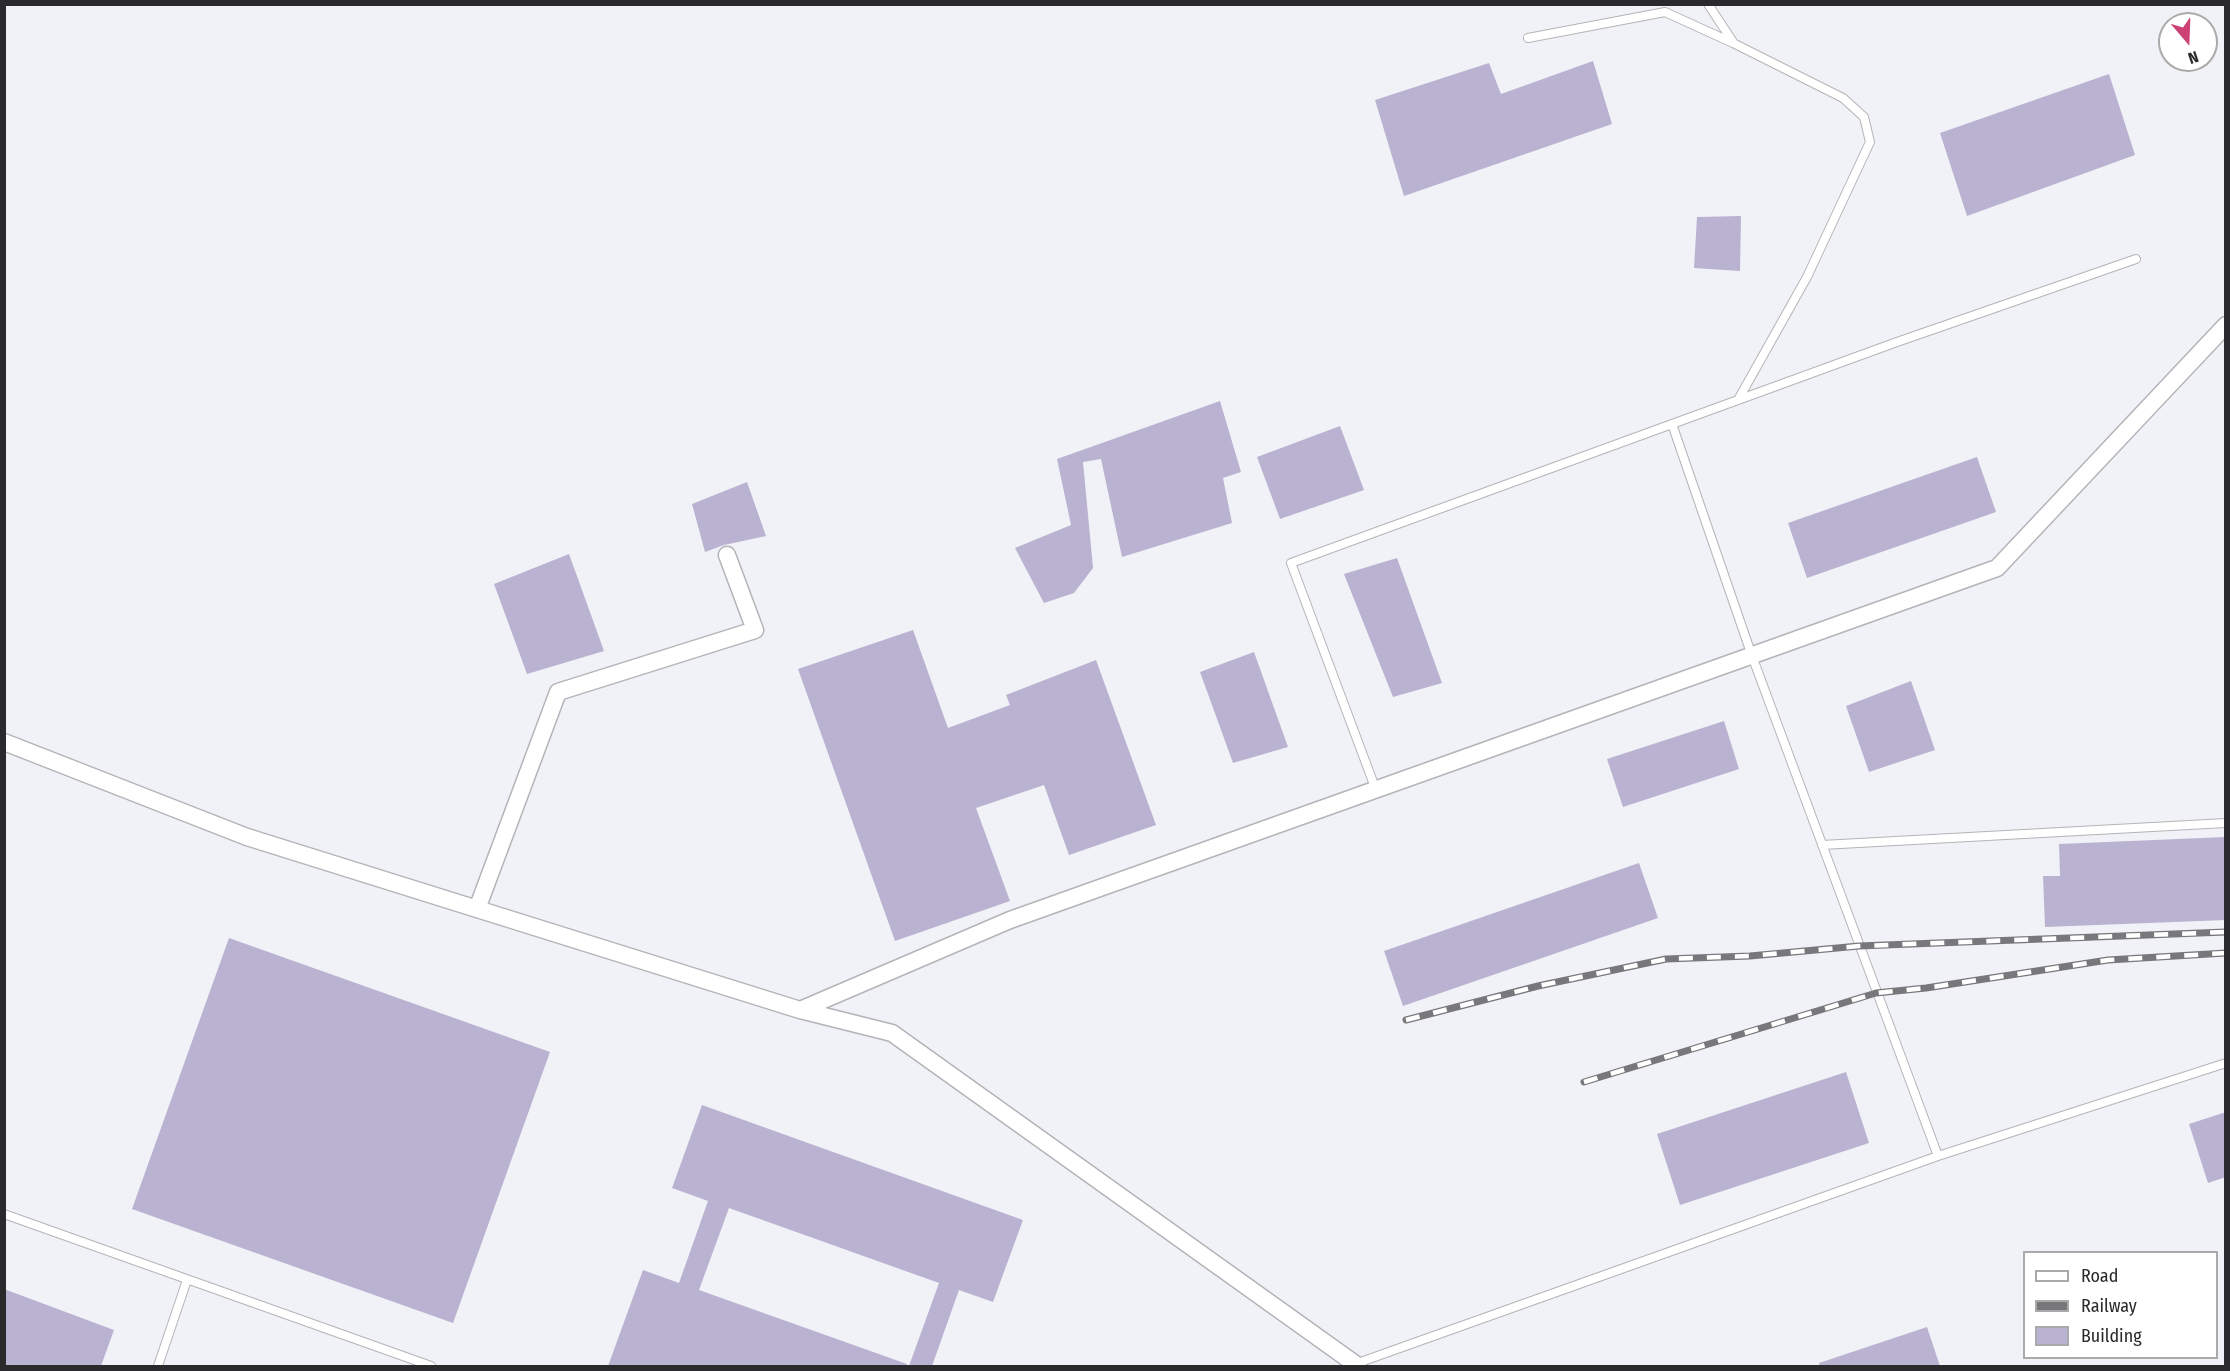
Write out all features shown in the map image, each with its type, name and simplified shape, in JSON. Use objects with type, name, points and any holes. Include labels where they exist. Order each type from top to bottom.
[{"type":"street","points":[[800,1011],[1010,920],[1997,568],[2226,325]]},
{"type":"street","points":[[477,909],[558,692],[755,630],[727,555]]},
{"type":"street","points":[[4,742],[247,837],[800,1011],[892,1033],[1356,1365]]},
{"type":"lane","points":[[1708,4],[1733,43]]},
{"type":"lane","points":[[1528,38],[1665,12],[1843,98],[1864,117],[1870,142],[1807,277],[1738,400]]},
{"type":"lane","points":[[1376,791],[1291,563],[1738,400],[2136,259]]},
{"type":"lane","points":[[1672,424],[1752,656],[1938,1156]]},
{"type":"lane","points":[[1822,845],[2226,823]]},
{"type":"lane","points":[[1356,1365],[1938,1156],[2226,1063]]},
{"type":"lane","points":[[4,1214],[431,1366]]},
{"type":"lane","points":[[158,1366],[187,1280]]},
{"type":"building","points":[[1593,61],[1612,124],[1404,196],[1375,100],[1489,63],[1501,94]]},
{"type":"building","points":[[2109,74],[2135,155],[1967,216],[1940,133]]},
{"type":"building","points":[[1741,216],[1740,271],[1694,268],[1697,217]]},
{"type":"building","points":[[1220,401],[1241,472],[1223,478],[1232,523],[1122,557],[1101,459],[1083,462],[1093,568],[1074,593],[1044,603],[1015,548],[1071,525],[1057,459]]},
{"type":"building","points":[[1340,426],[1364,490],[1280,519],[1257,457]]},
{"type":"building","points":[[1977,457],[1996,512],[1807,578],[1788,523]]},
{"type":"building","points":[[747,482],[766,536],[724,545],[705,552],[692,504]]},
{"type":"building","points":[[569,554],[604,651],[527,674],[494,584]]},
{"type":"building","points":[[1397,558],[1442,683],[1393,697],[1344,574]]},
{"type":"building","points":[[913,630],[948,728],[1010,705],[1006,695],[1096,660],[1156,825],[1069,855],[1044,785],[976,808],[1010,901],[895,941],[798,669]]},
{"type":"building","points":[[1254,652],[1288,747],[1233,763],[1200,672]]},
{"type":"building","points":[[1911,681],[1935,750],[1869,772],[1846,706]]},
{"type":"building","points":[[1724,721],[1739,769],[1623,807],[1607,759]]},
{"type":"building","points":[[2226,837],[2226,920],[2045,927],[2043,876],[2060,876],[2059,844]]},
{"type":"building","points":[[1639,863],[1658,918],[1403,1006],[1384,951]]},
{"type":"building","points":[[229,938],[550,1052],[453,1323],[132,1209]]},
{"type":"building","points":[[1846,1072],[1869,1143],[1680,1205],[1657,1134]]},
{"type":"building","points":[[702,1105],[1023,1220],[993,1302],[959,1290],[932,1366],[909,1366],[939,1283],[729,1208],[699,1290],[907,1364],[906,1366],[608,1366],[643,1270],[679,1283],[708,1201],[672,1188]]},
{"type":"building","points":[[2226,1112],[2226,1177],[2208,1183],[2189,1124]]},
{"type":"building","points":[[4,1289],[114,1330],[101,1366],[4,1366]]},
{"type":"building","points":[[1927,1327],[1940,1366],[1820,1366],[1819,1363]]},
{"type":"railway","points":[[1406,1020],[1538,986],[1666,959],[1750,956],[1859,946],[2226,932]]},
{"type":"railway","points":[[1584,1082],[1876,993],[1926,988],[2108,960],[2226,953]]}]
